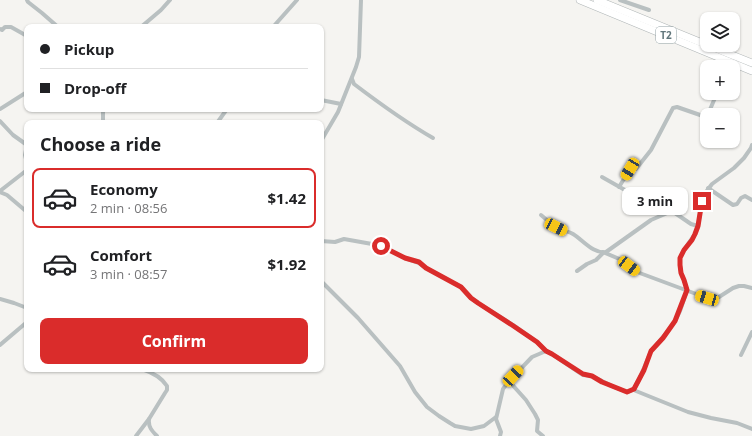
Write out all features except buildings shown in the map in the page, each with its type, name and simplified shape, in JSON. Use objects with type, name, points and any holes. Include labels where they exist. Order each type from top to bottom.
[{"type":"highway","name":"T2","points":[[580,0],[719,60]]},
{"type":"highway","name":"T2","points":[[597,0],[700,42]]},
{"type":"highway","name":"T2","points":[[724,52],[752,63]]},
{"type":"highway","name":"T2","points":[[740,68],[752,71]]},
{"type":"street","points":[[27,0],[55,24]]},
{"type":"street","points":[[145,24],[170,0]]},
{"type":"street","points":[[276,24],[296,0]]},
{"type":"street","points":[[324,136],[338,112],[352,79],[359,57],[361,0]]},
{"type":"street","points":[[620,0],[649,10]]},
{"type":"street","points":[[0,29],[2,30],[5,27],[10,27],[24,34]]},
{"type":"street","points":[[352,79],[354,84],[398,116],[433,138]]},
{"type":"street","points":[[0,109],[24,94]]},
{"type":"street","points":[[619,186],[630,169],[636,170],[651,150],[673,108],[677,107],[703,116],[710,112],[714,100]]},
{"type":"street","points":[[324,101],[341,104]]},
{"type":"street","points":[[0,121],[13,135],[24,143]]},
{"type":"street","points":[[324,241],[335,242],[347,239],[381,246],[405,258],[419,262],[426,268],[461,287],[471,298],[537,342],[546,351],[583,374],[592,376],[602,382],[627,392],[634,389],[644,370],[651,351],[663,338],[675,321],[687,290],[681,273],[680,258],[695,234],[698,226],[702,201],[708,188],[734,168],[744,158],[752,145]]},
{"type":"street","points":[[24,172],[0,191],[24,209]]},
{"type":"street","points":[[602,177],[645,200],[672,211],[691,224],[698,226]]},
{"type":"street","points":[[708,188],[733,205],[737,204],[741,198],[745,196],[752,200]]},
{"type":"street","points":[[577,271],[601,257],[603,253],[651,220],[672,211]]},
{"type":"street","points":[[541,215],[556,227],[572,233],[599,252],[624,261],[637,272],[687,290],[699,296],[707,298],[719,297],[739,286],[752,288]]},
{"type":"street","points":[[324,284],[358,318],[400,366],[415,392],[439,416],[455,426],[471,430],[484,426],[496,417]]},
{"type":"street","points":[[0,299],[24,307]]},
{"type":"street","points":[[0,345],[24,325]]},
{"type":"street","points":[[741,355],[752,332]]},
{"type":"street","points":[[500,436],[501,432],[496,417],[505,386],[532,357],[546,351]]},
{"type":"street","points":[[136,436],[149,419],[167,390],[167,386],[150,372]]},
{"type":"street","points":[[509,381],[526,400],[538,420],[537,431],[544,436]]},
{"type":"street","points":[[634,389],[688,412],[737,423],[752,429]]},
{"type":"street","points":[[149,419],[149,426],[157,436]]},
{"type":"route","points":[[381,246],[405,258],[419,262],[426,268],[461,287],[471,298],[577,371],[627,392],[634,389],[640,380],[652,348],[663,338],[680,311],[687,290],[681,273],[680,258],[695,234],[698,226],[702,201]]}]
